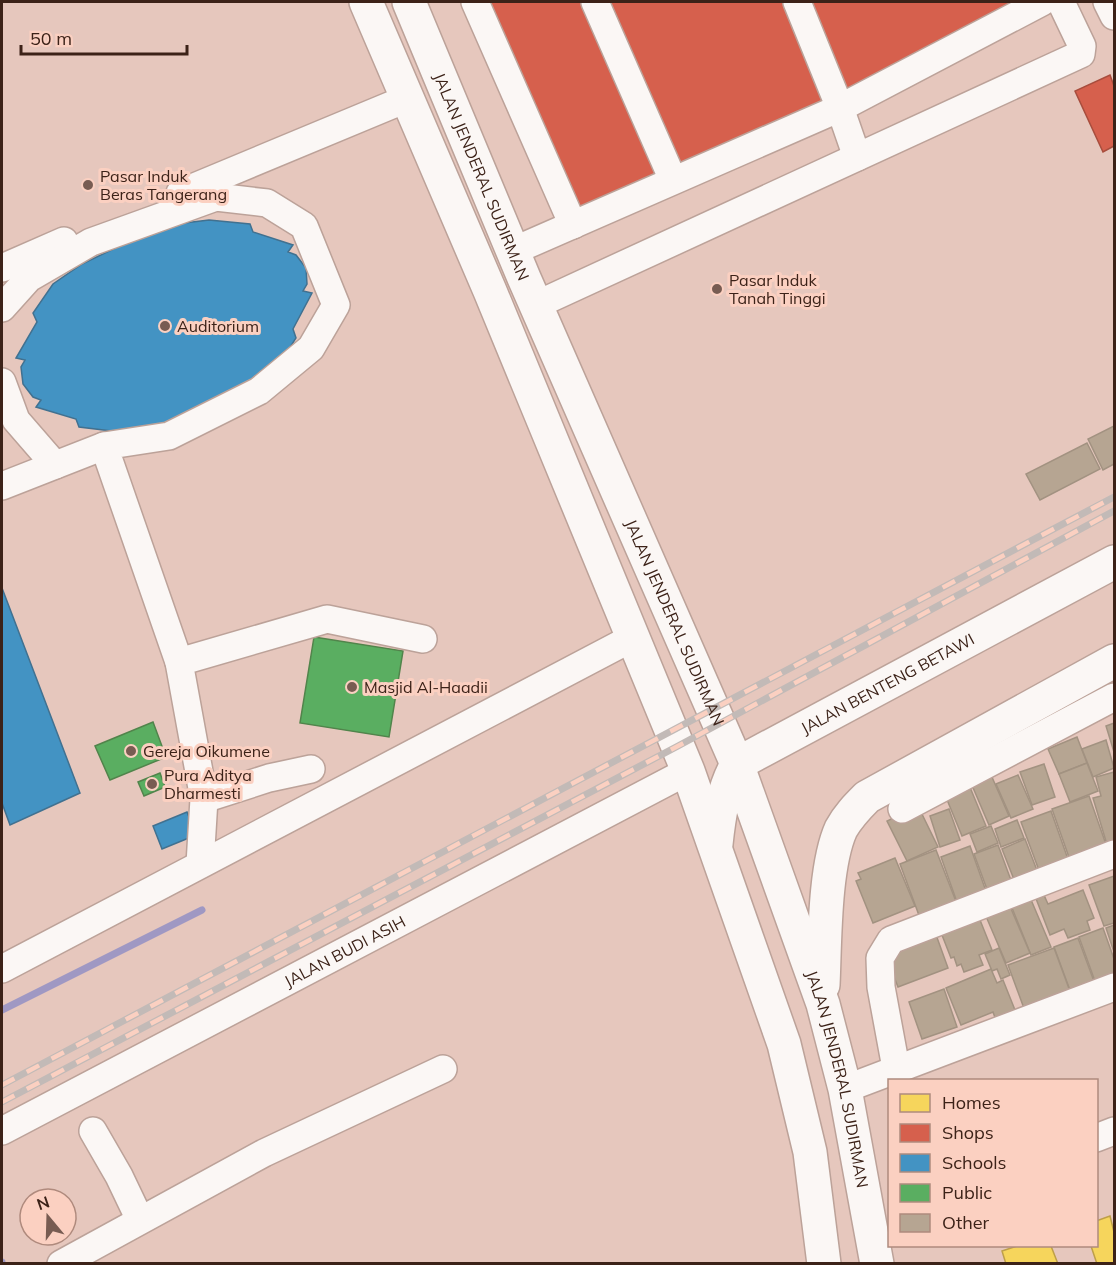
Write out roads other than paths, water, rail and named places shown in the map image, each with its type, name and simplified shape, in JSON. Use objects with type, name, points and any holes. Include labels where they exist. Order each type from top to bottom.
[{"type":"main road","points":[[366,2],[490,291],[688,771],[784,1044],[810,1152],[824,1263]]},
{"type":"main road","name":"JALAN JENDERAL SUDIRMAN","points":[[409,2],[536,305],[737,764],[823,1004],[880,1217],[878,1263]]},
{"type":"main road","name":"JALAN BENTENG BETAWI","points":[[737,764],[1114,562]]},
{"type":"main road","points":[[823,1004],[825,944],[833,853],[842,829],[852,812],[867,797],[1114,661]]},
{"type":"main road","points":[[716,849],[720,811],[728,782],[737,764]]},
{"type":"main road","points":[[762,983],[810,967]]},
{"type":"street","points":[[475,2],[573,225]]},
{"type":"street","points":[[595,2],[673,180]]},
{"type":"street","points":[[797,2],[840,108],[857,157]]},
{"type":"street","points":[[513,250],[840,108],[1042,2]]},
{"type":"street","points":[[536,305],[1081,54],[1082,46],[1061,2]]},
{"type":"street","points":[[1107,2],[1114,16]]},
{"type":"street","points":[[2,268],[406,99]]},
{"type":"street","points":[[2,308],[29,278],[91,242],[216,197],[267,202],[304,226],[336,305],[311,348],[260,392],[169,436],[104,446],[2,486]]},
{"type":"street","points":[[2,382],[16,420],[55,465]]},
{"type":"street","points":[[104,446],[179,662],[204,799],[200,864]]},
{"type":"street","points":[[179,662],[327,619],[423,639]]},
{"type":"street","points":[[2,969],[634,637]]},
{"type":"street","points":[[902,809],[1114,697]]},
{"type":"street","points":[[204,799],[269,778],[311,769]]},
{"type":"street","name":"JALAN BUDI ASIH","points":[[2,1131],[688,771]]},
{"type":"street","points":[[896,1068],[880,987],[880,958],[891,940],[909,931],[1114,854]]},
{"type":"street","points":[[844,1089],[1114,987]]},
{"type":"street","points":[[61,1263],[264,1153],[443,1069]]},
{"type":"street","points":[[93,1131],[119,1176],[140,1220]]},
{"type":"street","points":[[1098,1137],[1114,1131]]},
{"type":"waterway","points":[[2,1010],[202,910]]},
{"type":"railway","points":[[2,1085],[1114,497]]},
{"type":"railway","points":[[2,1102],[678,746],[1114,511]]},
{"type":"place","name":"Pasar Induk Beras Tangerang","points":[[88,185]]},
{"type":"place","name":"Pasar Induk Tanah Tinggi","points":[[717,289]]},
{"type":"place","name":"Auditorium","points":[[165,326]]},
{"type":"place","name":"Masjid Al-Haadii","points":[[352,687]]},
{"type":"place","name":"Gereja Oikumene","points":[[131,751]]},
{"type":"place","name":"Pura Aditya Dharmesti","points":[[152,784]]}]
